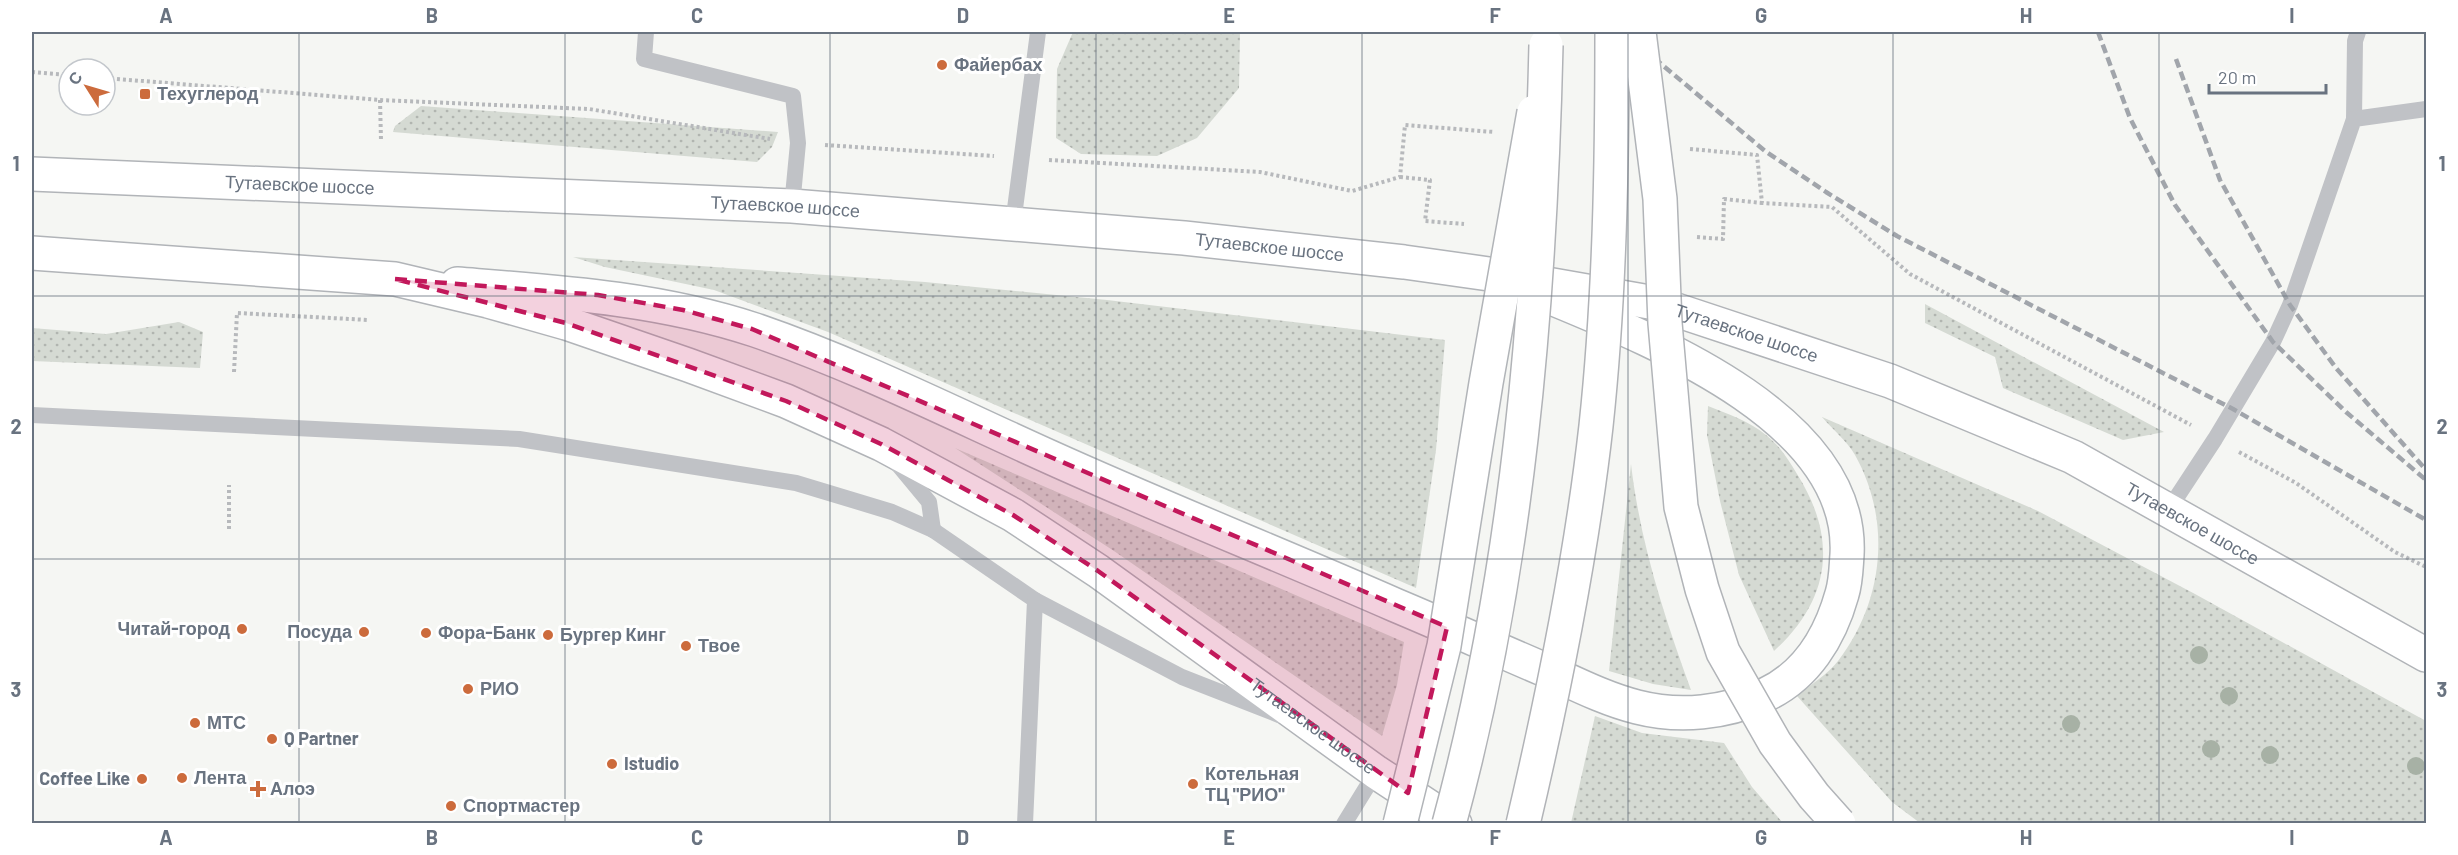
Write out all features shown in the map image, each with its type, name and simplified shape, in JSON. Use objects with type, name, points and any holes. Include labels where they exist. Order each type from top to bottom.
[{"type":"main road","points":[[1523,824],[1549,716],[1575,578],[1596,426],[1607,295],[1612,146],[1612,32]]},
{"type":"main road","points":[[1640,32],[1660,200],[1665,323],[1683,518],[1702,589],[1723,652],[1775,743],[1814,796],[1839,824]]},
{"type":"main road","points":[[1400,824],[1444,646],[1488,371],[1546,45],[1536,289],[1524,416],[1504,570],[1483,684],[1449,824]]},
{"type":"main road","name":"Тутаевское шоссе","points":[[32,174],[792,206],[1184,238],[1404,261],[1655,303],[1890,381],[2073,457],[2427,655]]},
{"type":"main road","name":"Тутаевское шоссе","points":[[32,253],[395,279],[488,301],[599,334],[786,401],[881,444],[1013,515],[1098,571],[1376,772],[1455,824]]},
{"type":"main road","points":[[395,279],[598,295],[683,310],[752,329],[814,352],[1165,509],[1636,707],[1675,713],[1711,712],[1748,703],[1779,688],[1809,662],[1832,626],[1845,586],[1848,540],[1839,501],[1820,462],[1782,421],[1741,392],[1635,334],[1496,275]]},
{"type":"lane","points":[[646,32],[644,59],[793,96],[798,143],[792,206]]},
{"type":"lane","points":[[1013,224],[1038,32]]},
{"type":"lane","points":[[2169,509],[2215,439],[2273,342],[2290,305],[2354,119],[2355,41],[2358,32]]},
{"type":"lane","points":[[2354,119],[2427,109]]},
{"type":"lane","points":[[32,414],[519,439],[796,483],[892,512],[933,530],[1035,600],[1182,677],[1323,732]]},
{"type":"lane","points":[[881,444],[929,502],[933,530]]},
{"type":"lane","points":[[1025,824],[1035,600]]},
{"type":"lane","points":[[1344,824],[1376,772]]},
{"type":"path","points":[[32,72],[57,74]]},
{"type":"path","points":[[380,100],[381,140]]},
{"type":"path","points":[[1400,177],[1430,180],[1425,220],[1464,224]]},
{"type":"path","points":[[1695,237],[1723,239],[1724,199],[1761,203]]},
{"type":"path","points":[[1832,207],[1910,274],[2296,483],[2395,552],[2427,567]]},
{"type":"path","points":[[234,372],[237,313],[369,320]]},
{"type":"path","points":[[229,529],[230,485]]},
{"type":"highlighted area","points":[[395,279],[598,295],[683,310],[752,329],[1447,627],[1408,793],[1098,571],[1013,515],[881,444],[786,401],[566,323]]},
{"type":"shaded area","points":[[1073,32],[1240,32],[1239,88],[1197,138],[1157,156],[1081,154],[1056,138],[1057,69]]},
{"type":"shaded area","points":[[421,106],[778,132],[772,147],[757,162],[393,132],[395,126]]},
{"type":"shaded area","points":[[573,257],[925,282],[1107,300],[1445,340],[1436,450],[1416,588],[828,332],[714,290],[605,267]]},
{"type":"shaded area","points":[[1925,304],[2164,432],[2123,440],[2003,388],[1995,357],[1925,323]]},
{"type":"shaded area","points":[[179,322],[203,332],[200,368],[32,361],[32,328],[106,334]]},
{"type":"shaded area","points":[[1708,406],[1753,426],[1775,444],[1797,474],[1810,498],[1819,522],[1823,545],[1822,567],[1817,589],[1807,611],[1793,631],[1774,651],[1739,575],[1720,501],[1707,435]]},
{"type":"shaded area","points":[[1822,417],[2038,511],[2426,721],[2426,823],[1920,823],[1892,802],[1797,696],[1834,666],[1853,638],[1865,613],[1878,560],[1878,533],[1867,480],[1852,450]]},
{"type":"shaded area","points":[[955,448],[1404,642],[1397,685],[1382,736],[1114,551]]},
{"type":"shaded area","points":[[1631,464],[1640,522],[1654,578],[1691,690],[1653,684],[1609,671]]},
{"type":"shaded area","points":[[1595,716],[1642,733],[1724,743],[1752,787],[1783,823],[1571,823]]},
{"type":"railway","points":[[1623,32],[1765,151],[1897,236],[2233,409],[2426,520]]},
{"type":"railway","points":[[2098,32],[2130,118],[2175,205],[2273,342],[2346,412],[2426,480]]},
{"type":"railway","points":[[2176,59],[2220,180],[2290,305],[2336,368],[2426,470]]},
{"type":"place","name":"Файербах","points":[[942,65]]},
{"type":"place","name":"Техуглерод","points":[[145,94]]},
{"type":"place","name":"Читай-город","points":[[242,629]]},
{"type":"place","name":"Посуда","points":[[364,632]]},
{"type":"place","name":"Фора-Банк","points":[[426,633]]},
{"type":"place","name":"Бургер Кинг","points":[[548,635]]},
{"type":"place","name":"Твое","points":[[686,646]]},
{"type":"place","name":"РИО","points":[[468,689]]},
{"type":"place","name":"МТС","points":[[195,723]]},
{"type":"place","name":"Q Partner","points":[[272,739]]},
{"type":"place","name":"Istudio","points":[[612,764]]},
{"type":"place","name":"Лента","points":[[182,778]]},
{"type":"place","name":"Coffee Like","points":[[142,779]]},
{"type":"place","name":"Котельная ТЦ \"РИО\"","points":[[1193,784]]},
{"type":"place","name":"Алоэ","points":[[258,789]]},
{"type":"place","name":"Спортмастер","points":[[451,806]]}]
